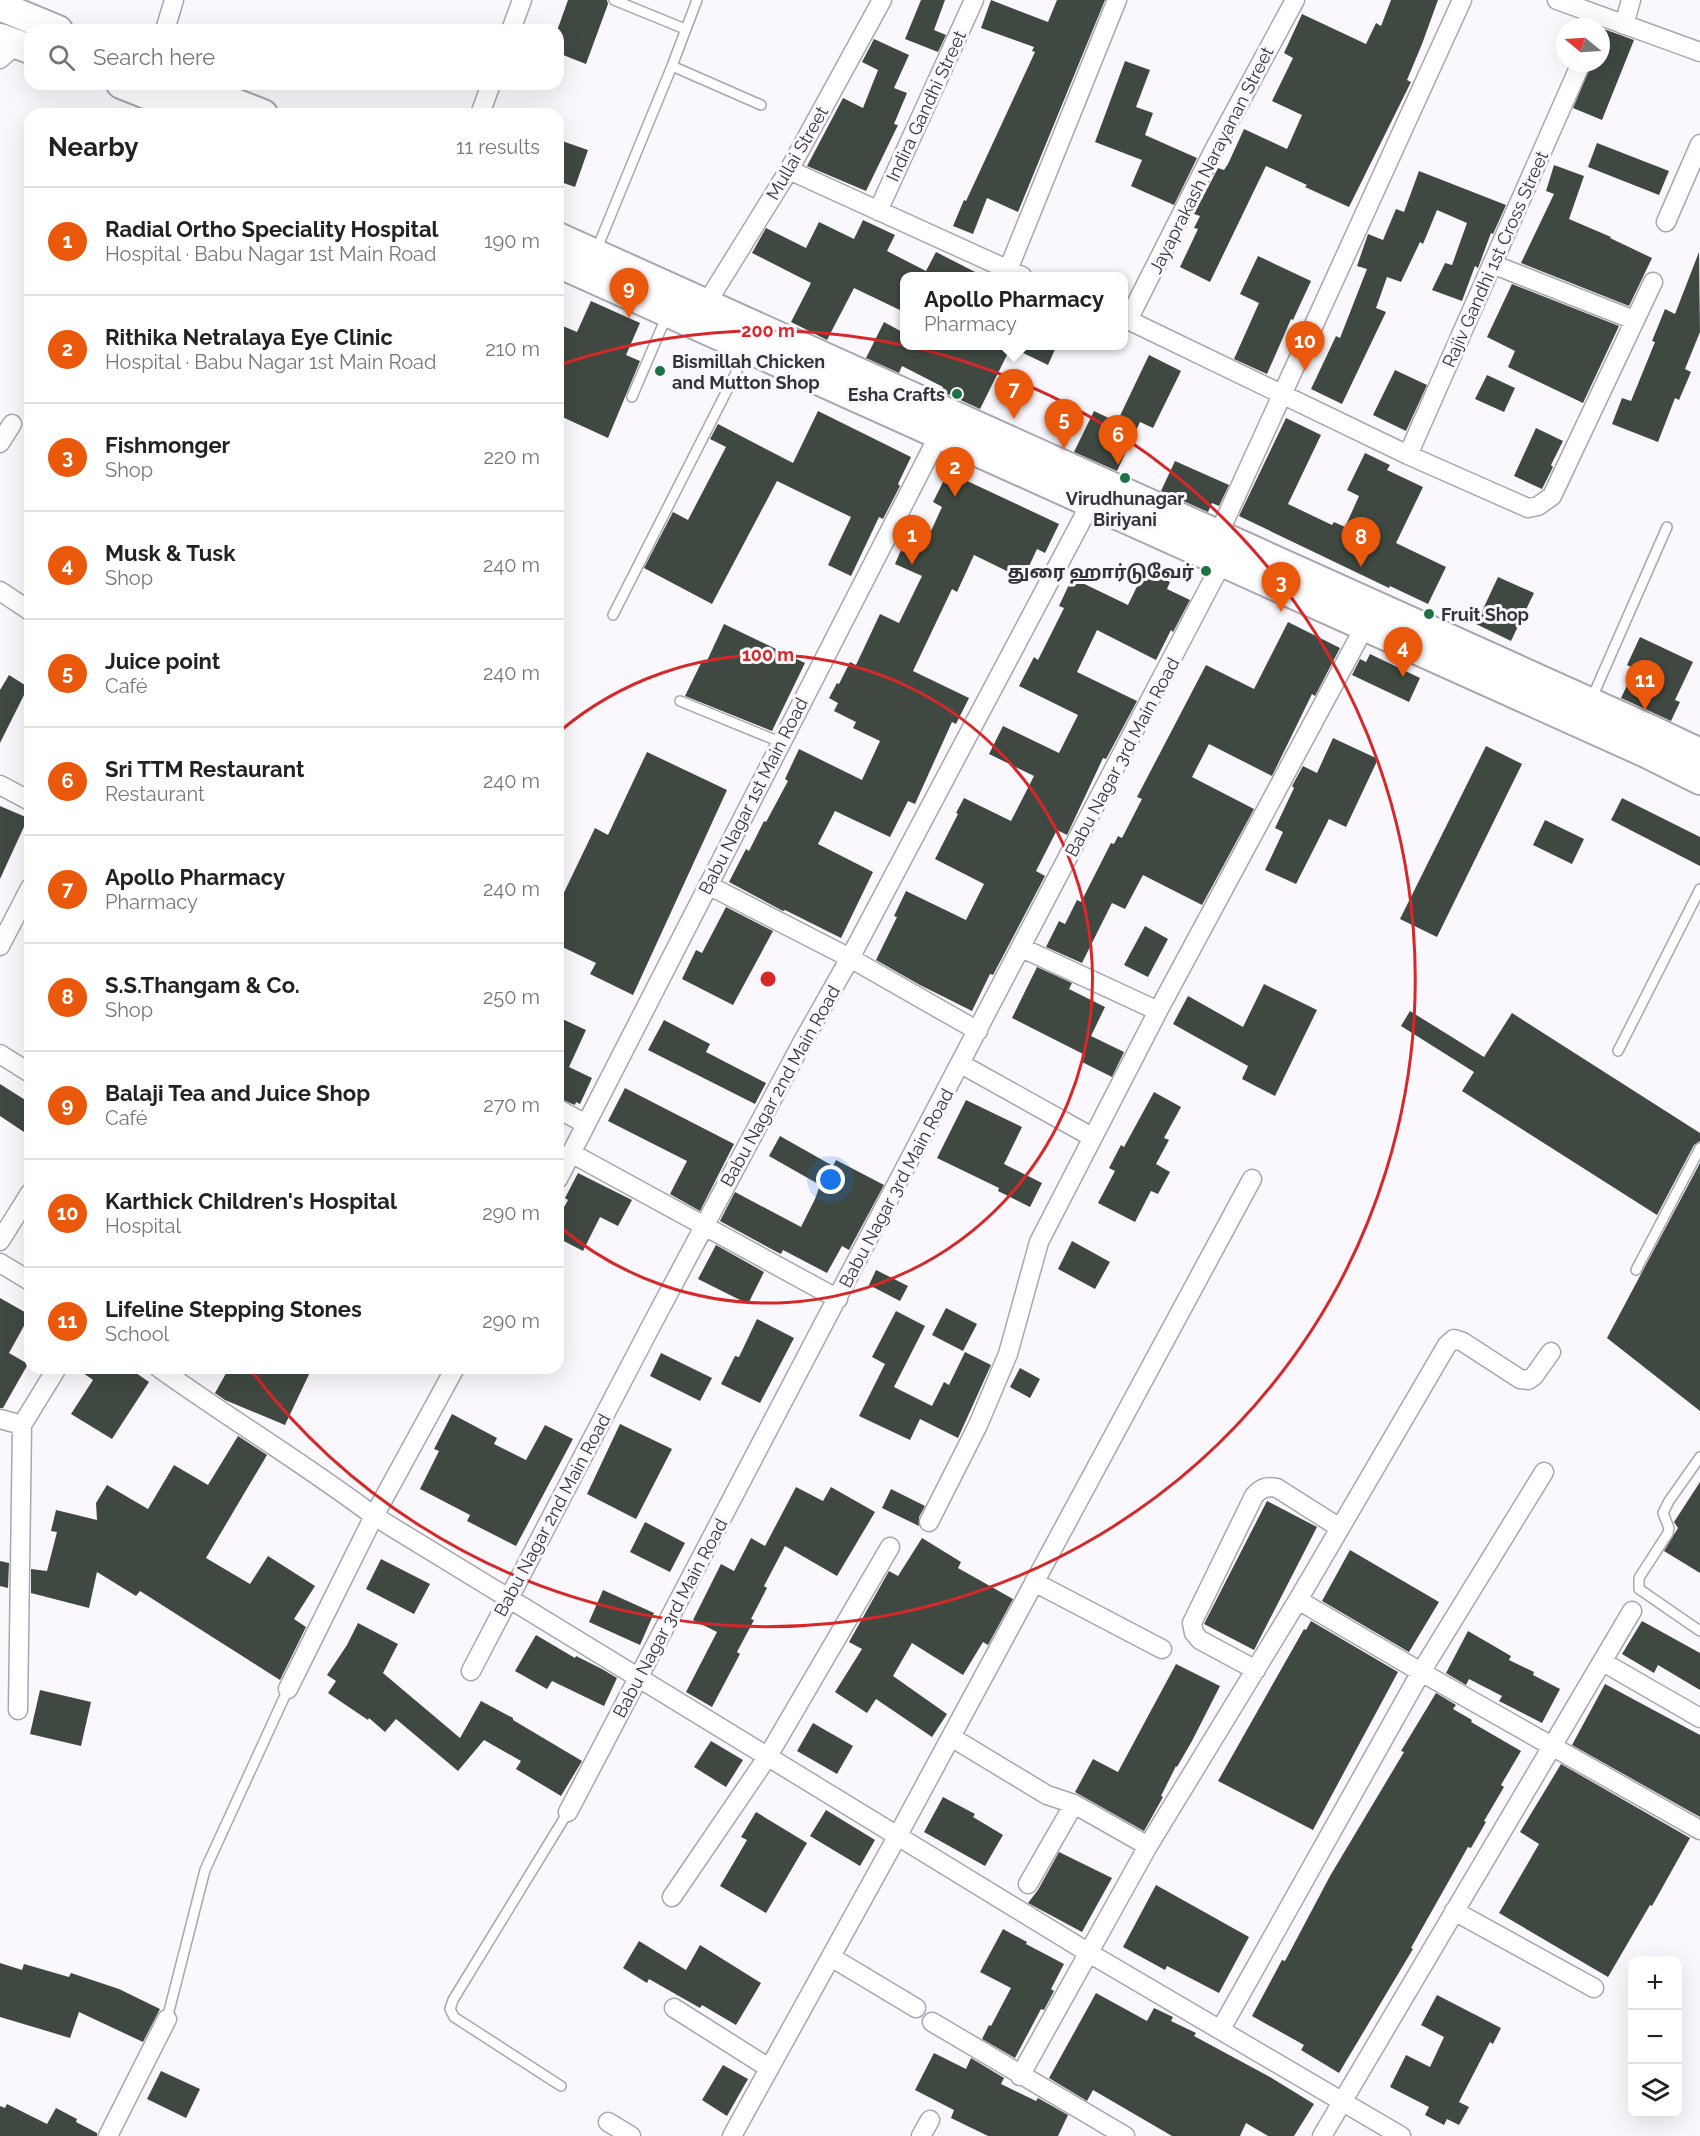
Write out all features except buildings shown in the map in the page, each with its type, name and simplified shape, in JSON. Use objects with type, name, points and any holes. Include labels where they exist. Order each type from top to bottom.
[{"type":"main road","points":[[0,6],[44,24]]},
{"type":"main road","points":[[144,90],[184,108]]},
{"type":"main road","points":[[201,90],[247,108]]},
{"type":"main road","points":[[564,242],[590,264],[668,313],[748,349],[944,424],[1590,702],[1651,742],[1700,780]]},
{"type":"main road","points":[[564,263],[590,264],[706,304],[944,424],[1088,501],[1225,545],[1365,627],[1651,742],[1700,753]]},
{"type":"street","points":[[167,24],[174,0]]},
{"type":"street","points":[[513,24],[522,0]]},
{"type":"street","name":"Mullai Street","points":[[706,304],[789,170],[882,0]]},
{"type":"street","name":"Indira Gandhi Street","points":[[878,211],[974,0]]},
{"type":"street","points":[[1015,272],[1117,0]]},
{"type":"street","name":"Jayaprakash Narayanan Street","points":[[1128,315],[1295,0]]},
{"type":"street","name":"Babu Nagar 3rd Main Road","points":[[568,1812],[1022,948],[1225,545],[1283,393],[1462,0]]},
{"type":"street","points":[[1557,0],[1591,18]]},
{"type":"street","points":[[1624,25],[1631,0]]},
{"type":"street","points":[[1610,23],[1624,25],[1700,52]]},
{"type":"street","name":"Rajiv Gandhi 1st Cross Street","points":[[1408,455],[1577,72]]},
{"type":"street","points":[[482,108],[489,90]]},
{"type":"street","points":[[1666,222],[1700,144]]},
{"type":"street","points":[[789,170],[1013,272]]},
{"type":"street","points":[[1492,264],[1634,320]]},
{"type":"street","points":[[1128,320],[1408,455],[1528,508],[1538,506],[1552,496],[1653,282]]},
{"type":"street","points":[[0,443],[12,424]]},
{"type":"street","name":"Babu Nagar 1st Main Road","points":[[564,1167],[944,424]]},
{"type":"street","name":"Babu Nagar 2nd Main Road","points":[[471,1671],[705,1225],[850,958],[1077,528],[1088,501]]},
{"type":"street","points":[[0,591],[24,607]]},
{"type":"street","points":[[929,1522],[978,1425],[1008,1354],[1039,1242],[1158,1011],[1365,627]]},
{"type":"street","points":[[0,785],[24,798]]},
{"type":"street","points":[[708,885],[850,958],[978,1031]]},
{"type":"street","points":[[0,946],[24,900]]},
{"type":"street","points":[[1022,948],[1158,1011]]},
{"type":"street","points":[[0,1054],[24,1069]]},
{"type":"street","points":[[961,1064],[1092,1137]]},
{"type":"street","points":[[564,1112],[586,1124]]},
{"type":"street","points":[[571,1153],[838,1299]]},
{"type":"street","points":[[732,2136],[898,1835],[1252,1179]]},
{"type":"street","points":[[0,1241],[24,1203]]},
{"type":"street","points":[[0,1263],[24,1277]]},
{"type":"street","points":[[1020,2076],[1148,1846],[1298,1600],[1448,1345],[1454,1339],[1463,1342],[1520,1379],[1528,1380],[1534,1376],[1551,1352]]},
{"type":"street","points":[[18,1710],[22,1425],[53,1374]]},
{"type":"street","points":[[167,1374],[374,1516],[1089,1953],[1401,2136]]},
{"type":"street","points":[[288,1689],[374,1516],[452,1374]]},
{"type":"street","points":[[0,1419],[22,1425]]},
{"type":"street","points":[[1221,2030],[1421,1672],[1544,1472]]},
{"type":"street","points":[[1256,1670],[1200,1640],[1194,1633],[1192,1623],[1254,1496],[1259,1489],[1268,1486],[1277,1488],[1340,1528]]},
{"type":"street","points":[[672,1897],[768,1756],[890,1547]]},
{"type":"street","points":[[1034,1582],[1162,1649]]},
{"type":"street","points":[[1298,1600],[1700,1830]]},
{"type":"street","points":[[1322,2136],[1632,1611]]},
{"type":"street","points":[[1603,1662],[1700,1718]]},
{"type":"street","points":[[951,1737],[1047,1795],[1074,1804],[1148,1846]]},
{"type":"street","points":[[1028,1884],[1074,1804]]},
{"type":"street","points":[[1454,1911],[1593,1988]]},
{"type":"street","points":[[831,1957],[916,2008]]},
{"type":"street","points":[[674,2008],[770,2068]]},
{"type":"street","points":[[108,2136],[167,2019]]},
{"type":"street","points":[[932,2022],[1125,2136]]},
{"type":"street","points":[[921,2136],[930,2120]]},
{"type":"street","points":[[608,2122],[631,2136]]},
{"type":"lane","points":[[614,0],[686,29]]},
{"type":"lane","points":[[590,264],[697,0]]},
{"type":"lane","points":[[672,66],[761,105]]},
{"type":"lane","points":[[632,397],[668,313]]},
{"type":"lane","points":[[613,615],[748,349]]},
{"type":"lane","points":[[1590,702],[1667,527]]},
{"type":"lane","points":[[680,701],[780,742]]},
{"type":"lane","points":[[1618,1051],[1700,889]]},
{"type":"lane","points":[[1636,1270],[1700,1148]]},
{"type":"lane","points":[[1700,1457],[1669,1501],[1664,1513],[1669,1528],[1668,1533],[1639,1578],[1638,1585],[1640,1589],[1700,1631]]},
{"type":"lane","points":[[167,2019],[206,1870],[288,1689]]},
{"type":"lane","points":[[561,2086],[453,2017],[450,2009],[453,2000],[568,1812]]},
{"type":"place","name":"Balaji Tea and Juice Shop","points":[[629,318]]},
{"type":"place","name":"Bismillah Chicken and Mutton Shop","points":[[660,371]]},
{"type":"place","name":"Karthick Children's Hospital","points":[[1305,371]]},
{"type":"place","name":"Esha Crafts","points":[[957,394]]},
{"type":"place","name":"Apollo Pharmacy","points":[[1014,419]]},
{"type":"place","name":"Juice point","points":[[1064,449]]},
{"type":"place","name":"Sri TTM Restaurant","points":[[1118,465]]},
{"type":"place","name":"Virudhunagar Biriyani","points":[[1125,478]]},
{"type":"place","name":"Rithika Netralaya Eye Clinic","points":[[955,497]]},
{"type":"place","name":"Radial Ortho Speciality Hospital","points":[[912,565]]},
{"type":"place","name":"S.S.Thangam & Co.","points":[[1361,567]]},
{"type":"place","name":"துரை ஹார்டுவேர்","points":[[1206,571]]},
{"type":"place","name":"Fishmonger","points":[[1281,612]]},
{"type":"place","name":"Fruit Shop","points":[[1429,614]]},
{"type":"place","name":"Musk & Tusk","points":[[1403,677]]},
{"type":"place","name":"Lifeline Stepping Stones","points":[[1645,710]]}]
